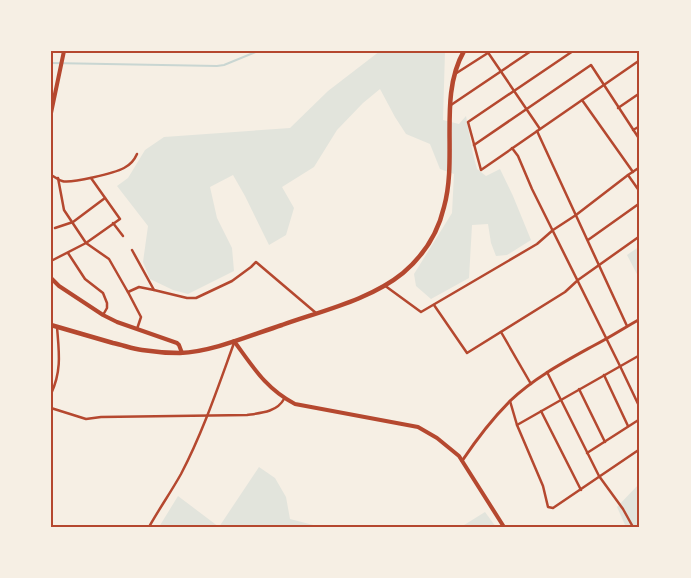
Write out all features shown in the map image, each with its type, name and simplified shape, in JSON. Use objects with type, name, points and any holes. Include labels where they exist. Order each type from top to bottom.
[{"type":"highway","points":[[51,325],[141,350],[182,352],[209,348],[234,341],[361,298],[402,274],[421,255],[431,239],[444,207],[449,181],[451,96],[454,75],[464,51]]},
{"type":"main road","points":[[51,113],[64,51]]},
{"type":"main road","points":[[51,278],[59,286],[103,315],[136,330],[177,343],[182,352]]},
{"type":"main road","points":[[234,341],[263,380],[284,398],[295,404],[418,427],[438,438],[459,456],[504,527]]},
{"type":"street","points":[[450,105],[531,51]]},
{"type":"street","points":[[573,51],[468,122],[480,170],[640,60]]},
{"type":"street","points":[[454,75],[489,52],[538,130],[627,326]]},
{"type":"street","points":[[474,145],[591,65],[640,140]]},
{"type":"street","points":[[618,108],[640,93]]},
{"type":"street","points":[[582,100],[633,172]]},
{"type":"street","points":[[633,130],[640,126]]},
{"type":"street","points":[[512,148],[518,156],[532,189],[640,408]]},
{"type":"street","points":[[51,175],[62,182],[91,178],[123,169],[132,163],[136,154]]},
{"type":"street","points":[[384,285],[421,312],[537,244],[553,230],[640,168]]},
{"type":"street","points":[[628,175],[640,192]]},
{"type":"street","points":[[58,178],[64,210],[86,243],[109,259],[141,317],[136,330]]},
{"type":"street","points":[[51,261],[86,243],[120,219],[91,178]]},
{"type":"street","points":[[55,228],[73,222],[105,198]]},
{"type":"street","points":[[588,240],[640,203]]},
{"type":"street","points":[[113,223],[123,236]]},
{"type":"street","points":[[434,305],[467,353],[565,292],[578,280],[640,236]]},
{"type":"street","points":[[132,250],[154,290]]},
{"type":"street","points":[[68,253],[85,279],[103,293],[107,303],[107,308],[103,315]]},
{"type":"street","points":[[128,292],[139,287],[187,298],[196,298],[232,281],[256,262],[316,313]]},
{"type":"street","points":[[462,461],[476,441],[510,401],[531,384],[547,372],[640,319]]},
{"type":"street","points":[[51,394],[57,381],[59,358],[57,327]]},
{"type":"street","points":[[501,332],[531,384]]},
{"type":"street","points":[[149,527],[180,476],[207,416],[234,341]]},
{"type":"street","points":[[517,425],[640,355]]},
{"type":"street","points":[[547,372],[599,476],[623,509],[633,527]]},
{"type":"street","points":[[604,376],[628,426]]},
{"type":"street","points":[[579,389],[605,442]]},
{"type":"street","points":[[51,408],[86,419],[101,417],[247,415],[266,412],[281,405],[284,398]]},
{"type":"street","points":[[510,401],[517,425],[543,486],[548,507],[553,508],[640,449]]},
{"type":"street","points":[[541,411],[581,490]]},
{"type":"street","points":[[587,453],[640,418]]},
{"type":"shaded area","points":[[380,51],[445,51],[443,120],[459,124],[466,116],[477,169],[486,176],[500,169],[531,240],[507,255],[496,256],[491,243],[488,224],[472,225],[469,278],[431,299],[416,286],[414,274],[452,213],[454,174],[440,169],[430,144],[406,134],[380,89],[363,103],[337,130],[314,167],[282,187],[294,208],[286,235],[269,245],[233,175],[210,187],[217,218],[232,248],[234,271],[188,294],[173,290],[150,279],[143,262],[148,226],[117,186],[128,178],[145,150],[164,137],[290,128],[328,91]]},
{"type":"shaded area","points":[[640,246],[640,280],[627,255]]},
{"type":"shaded area","points":[[259,467],[275,478],[286,497],[290,519],[321,527],[219,527]]},
{"type":"shaded area","points":[[640,483],[640,527],[626,527],[617,507]]},
{"type":"shaded area","points":[[178,496],[219,527],[159,527]]},
{"type":"shaded area","points":[[485,512],[496,527],[461,527]]},
{"type":"waterway","points":[[51,63],[217,66],[258,51]]}]
